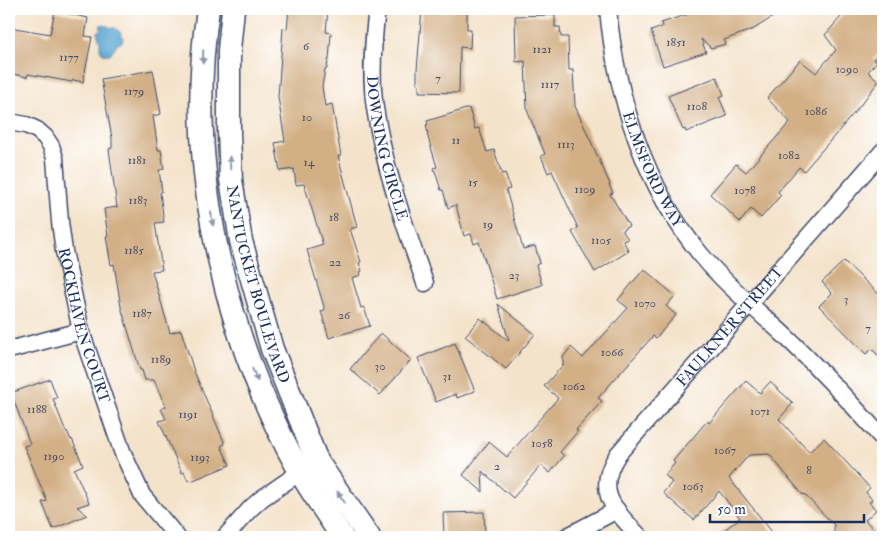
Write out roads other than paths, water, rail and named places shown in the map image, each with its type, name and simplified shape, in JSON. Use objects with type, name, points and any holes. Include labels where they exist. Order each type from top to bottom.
[{"type":"street","name":"NANTUCKET BOULEVARD","points":[[208,9],[204,36],[203,144],[218,254],[246,355],[282,437],[368,537]]},
{"type":"street","name":"NANTUCKET BOULEVARD","points":[[233,9],[228,59],[229,133],[231,180],[241,241],[308,466],[342,537]]},
{"type":"street","name":"DOWNING CIRCLE","points":[[377,9],[373,41],[375,106],[383,146],[425,283]]},
{"type":"street","name":"ELMSFORD WAY","points":[[608,9],[614,56],[634,132],[666,203],[682,230],[720,276],[809,359],[883,439]]},
{"type":"street","name":"ROCKHAVEN COURT","points":[[9,122],[26,125],[37,130],[51,146],[55,158],[64,251],[82,331],[122,451],[142,495],[177,537]]},
{"type":"street","name":"FAULKNER STREET","points":[[640,537],[610,501],[606,480],[610,465],[883,151]]},
{"type":"street","points":[[9,350],[82,331]]},
{"type":"street","points":[[225,537],[255,504],[308,466]]},
{"type":"street","points":[[566,537],[616,510]]},
{"type":"water","points":[[100,25],[115,28],[121,33],[123,38],[122,42],[109,54],[103,54],[100,49],[97,32],[101,28]]}]
